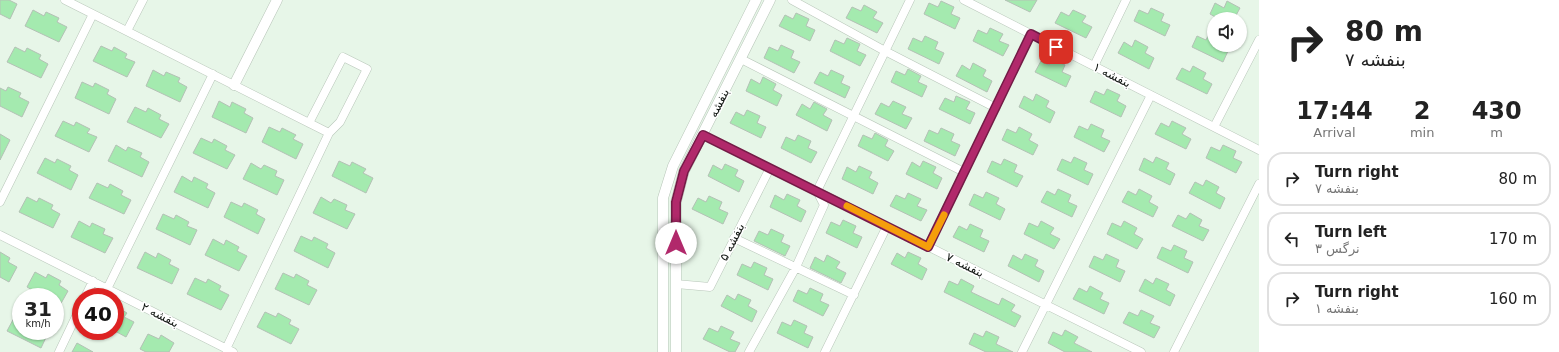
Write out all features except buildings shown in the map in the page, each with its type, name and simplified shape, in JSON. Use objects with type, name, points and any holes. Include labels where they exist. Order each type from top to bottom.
[{"type":"street","points":[[65,0],[329,133]]},
{"type":"street","points":[[127,31],[143,0]]},
{"type":"street","points":[[234,85],[277,0]]},
{"type":"street","name":"بنفشه","points":[[663,352],[663,198],[673,166],[756,0]]},
{"type":"street","name":"بنفشه","points":[[676,352],[676,202],[684,171],[770,0]]},
{"type":"street","points":[[792,0],[885,51],[996,108]]},
{"type":"street","points":[[750,352],[796,267],[824,206],[817,191],[910,0]]},
{"type":"street","name":"بنفشه ۱","points":[[964,0],[973,2],[1031,34],[1259,150]]},
{"type":"street","points":[[1094,66],[1126,0]]},
{"type":"street","points":[[0,202],[93,14]]},
{"type":"street","points":[[928,247],[1031,34]]},
{"type":"street","points":[[1214,127],[1259,40]]},
{"type":"street","points":[[230,350],[329,133],[340,122],[367,70],[343,57],[310,123]]},
{"type":"street","points":[[741,58],[964,172]]},
{"type":"street","points":[[107,288],[213,74]]},
{"type":"street","points":[[1022,352],[1151,95]]},
{"type":"street","name":"بنفشه ۷","points":[[703,135],[1141,352]]},
{"type":"street","name":"بنفشه ۵","points":[[676,284],[710,287],[770,168]]},
{"type":"street","points":[[1174,352],[1259,184]]},
{"type":"street","points":[[826,352],[887,226]]},
{"type":"street","name":"بنفشه ۲","points":[[0,235],[107,288]]},
{"type":"street","points":[[734,238],[854,295]]},
{"type":"street","points":[[90,288],[93,281]]},
{"type":"street","name":"بنفشه ۲","points":[[124,297],[230,350]]},
{"type":"street","points":[[59,352],[72,325]]},
{"type":"slow traffic","points":[[847,206],[928,247],[944,215]]},
{"type":"route","points":[[676,243],[676,202],[684,171],[703,135],[928,247],[1031,34],[1056,47]]}]
